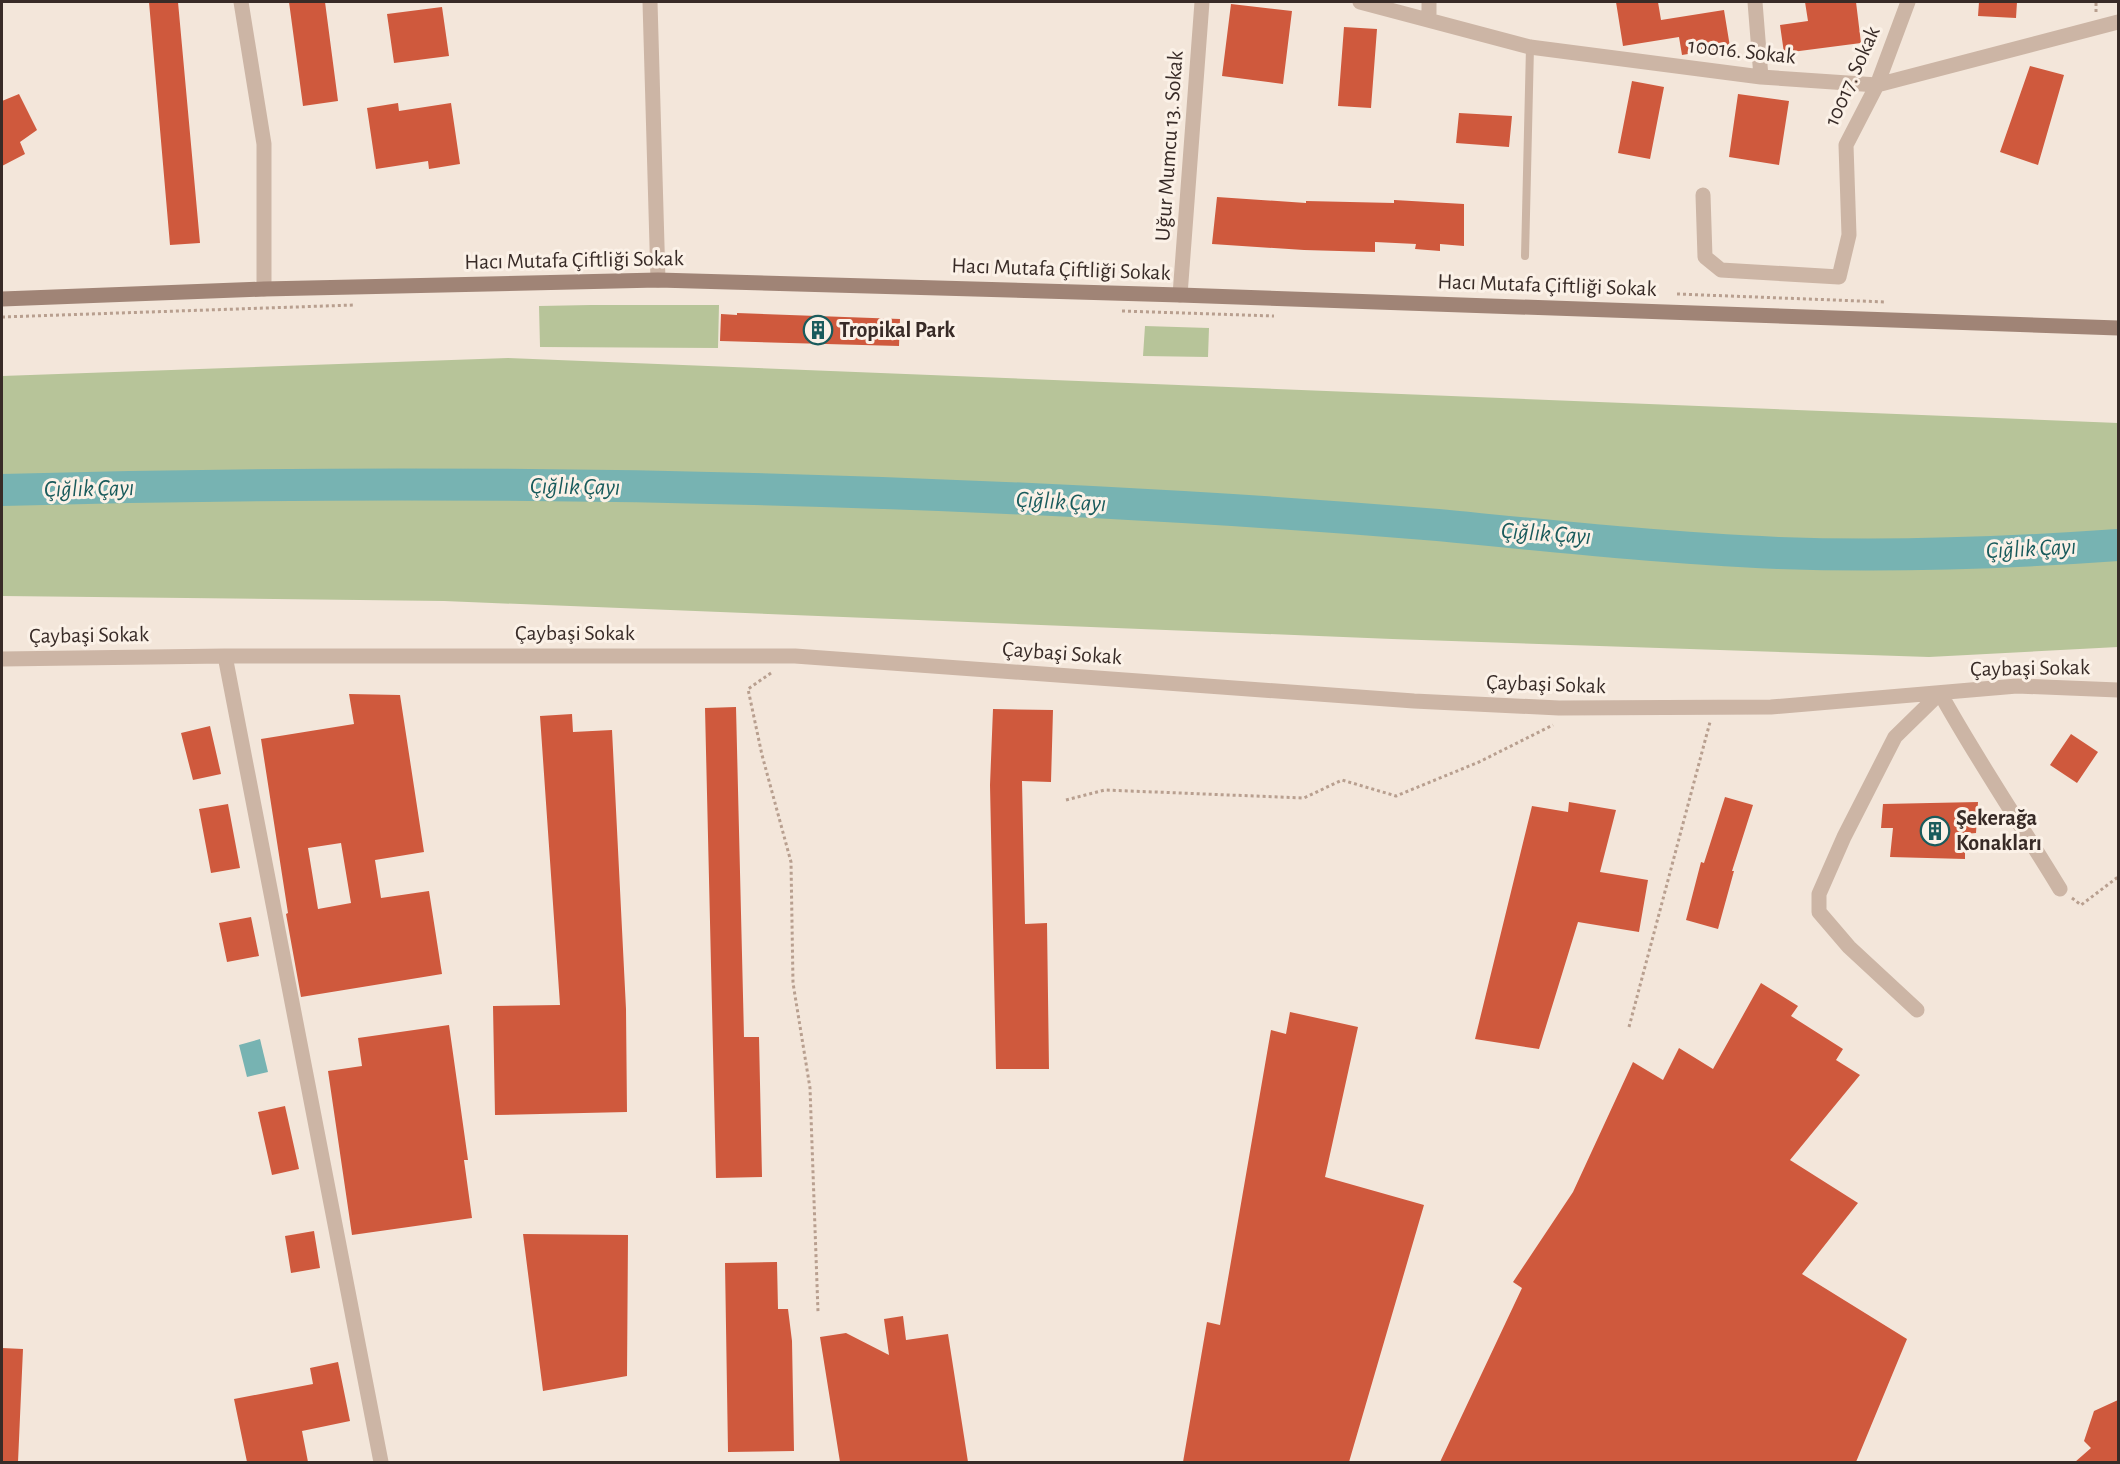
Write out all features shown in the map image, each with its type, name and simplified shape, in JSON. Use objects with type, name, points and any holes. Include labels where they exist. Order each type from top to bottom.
[{"type":"street","points":[[241,2],[264,144],[264,289]]},
{"type":"street","points":[[650,2],[658,280]]},
{"type":"street","name":"Uğur Mumcu 13. Sokak","points":[[1180,295],[1202,2]]},
{"type":"street","name":"10016. Sokak","points":[[1360,2],[1530,47],[1761,77],[1877,85],[2118,22]]},
{"type":"street","points":[[1429,2],[1429,20]]},
{"type":"street","points":[[1755,2],[1761,77]]},
{"type":"street","name":"10017. Sokak","points":[[1703,195],[1705,256],[1721,270],[1839,277],[1849,236],[1846,145],[1877,85],[1908,2]]},
{"type":"street","name":"Hacı Mutafa Çiftliği Sokak","points":[[2,298],[264,289],[658,280],[1180,295],[2118,328]]},
{"type":"street","points":[[225,656],[381,1462]]},
{"type":"street","name":"Çaybaşi Sokak","points":[[2,659],[225,656],[795,656],[1414,701],[1559,708],[1771,707],[2016,686],[2118,690]]},
{"type":"street","points":[[1917,1010],[1849,947],[1819,912],[1819,894],[1844,837],[1895,737],[1940,693],[2060,889]]},
{"type":"lane","points":[[1525,256],[1530,47]]},
{"type":"path","points":[[2,317],[360,305]]},
{"type":"path","points":[[1119,311],[1282,317]]},
{"type":"path","points":[[795,656],[748,690],[762,755],[791,862],[793,983],[810,1088],[818,1312]]},
{"type":"path","points":[[1066,800],[1105,790],[1304,798],[1342,780],[1396,796],[1479,762],[1555,724],[1559,708]]},
{"type":"path","points":[[1629,1027],[1714,709]]},
{"type":"path","points":[[2060,889],[2081,905],[2118,878]]},
{"type":"green space","points":[[719,305],[718,348],[540,347],[539,306]]},
{"type":"green space","points":[[1145,326],[1209,328],[1208,357],[1143,356]]},
{"type":"green space","points":[[508,358],[2118,423],[2118,647],[1929,657],[1392,639],[444,601],[2,596],[2,376]]},
{"type":"water","points":[[260,1039],[268,1072],[247,1077],[239,1045]]},
{"type":"building","points":[[149,2],[178,2],[200,243],[170,245]]},
{"type":"building","points":[[289,2],[325,2],[338,101],[303,106]]},
{"type":"building","points":[[1616,2],[1658,2],[1661,20],[1724,10],[1730,47],[1682,55],[1679,37],[1623,46]]},
{"type":"building","points":[[1805,2],[1856,2],[1861,43],[1784,53],[1780,25],[1808,21]]},
{"type":"building","points":[[1979,2],[2017,2],[2016,18],[1978,16]]},
{"type":"building","points":[[1231,4],[1292,11],[1283,84],[1222,76]]},
{"type":"building","points":[[442,7],[449,56],[394,63],[387,14]]},
{"type":"building","points":[[1344,27],[1377,29],[1371,108],[1338,106]]},
{"type":"building","points":[[2030,66],[2064,75],[2038,165],[2000,152]]},
{"type":"building","points":[[1632,81],[1664,87],[1650,159],[1618,153]]},
{"type":"building","points":[[19,94],[37,130],[20,142],[25,154],[2,166],[2,101]]},
{"type":"building","points":[[1738,94],[1789,101],[1779,165],[1729,157]]},
{"type":"building","points":[[398,103],[399,111],[451,103],[460,164],[429,169],[428,161],[376,169],[367,108]]},
{"type":"building","points":[[1459,113],[1512,116],[1509,147],[1456,143]]},
{"type":"building","points":[[1217,197],[1306,203],[1306,201],[1394,203],[1394,200],[1464,204],[1464,246],[1440,244],[1440,251],[1415,249],[1416,244],[1375,242],[1375,252],[1212,244]]},
{"type":"building","name":"Tropikal Park","points":[[737,313],[900,319],[899,346],[720,341],[721,314],[737,315]]},
{"type":"building","points":[[349,694],[400,695],[424,852],[375,860],[381,898],[429,891],[442,974],[301,997],[286,914],[288,913],[261,739],[354,724]],"holes":[[[341,843],[351,903],[318,909],[308,848]]]},
{"type":"building","points":[[736,707],[744,1037],[759,1037],[762,1177],[716,1178],[705,708]]},
{"type":"building","points":[[993,709],[1053,710],[1051,782],[1022,781],[1025,924],[1047,923],[1049,1069],[996,1069],[990,785]]},
{"type":"building","points":[[572,714],[573,732],[612,730],[626,1009],[627,1112],[495,1115],[493,1006],[560,1005],[540,716]]},
{"type":"building","points":[[210,726],[221,774],[193,780],[181,733]]},
{"type":"building","points":[[2071,734],[2098,752],[2077,783],[2050,765]]},
{"type":"building","points":[[1725,797],[1753,805],[1732,871],[1734,871],[1718,929],[1686,920],[1701,862],[1704,863]]},
{"type":"building","points":[[1569,802],[1616,810],[1600,872],[1648,880],[1639,932],[1578,922],[1539,1049],[1475,1039],[1532,806],[1568,812]]},
{"type":"building","name":"Şekerağa Konakları","points":[[1978,802],[1976,833],[1965,834],[1965,859],[1890,857],[1893,828],[1881,828],[1883,804]]},
{"type":"building","points":[[228,804],[240,868],[211,873],[199,809]]},
{"type":"building","points":[[251,917],[259,956],[227,962],[219,923]]},
{"type":"building","points":[[1761,983],[1798,1006],[1791,1016],[1843,1049],[1836,1060],[1860,1075],[1790,1160],[1858,1203],[1802,1274],[1907,1339],[1856,1462],[1440,1462],[1522,1288],[1513,1282],[1573,1192],[1633,1062],[1663,1080],[1679,1048],[1713,1069]]},
{"type":"building","points":[[1290,1012],[1358,1027],[1325,1177],[1424,1205],[1349,1462],[1183,1462],[1207,1322],[1220,1325],[1271,1030],[1286,1034]]},
{"type":"building","points":[[449,1025],[468,1160],[464,1160],[472,1218],[352,1235],[328,1071],[362,1066],[358,1038]]},
{"type":"building","points":[[285,1106],[299,1169],[272,1175],[258,1112]]},
{"type":"building","points":[[314,1231],[320,1268],[291,1273],[285,1236]]},
{"type":"building","points":[[523,1234],[628,1235],[627,1376],[543,1391]]},
{"type":"building","points":[[777,1262],[778,1309],[788,1309],[792,1341],[794,1451],[728,1452],[725,1263]]},
{"type":"building","points":[[903,1316],[906,1340],[948,1334],[968,1462],[840,1462],[820,1337],[846,1333],[889,1355],[884,1319]]},
{"type":"building","points":[[2,1348],[23,1349],[18,1462],[2,1462]]},
{"type":"building","points":[[338,1362],[350,1421],[302,1431],[308,1462],[247,1462],[234,1399],[313,1384],[310,1368]]},
{"type":"building","points":[[2118,1400],[2118,1462],[2075,1462],[2091,1448],[2084,1441],[2094,1411]]},
{"type":"waterway","name":"Çığlık Çayı","points":[[2,490],[445,484],[740,489],[1036,499],[1215,509],[1438,525],[1650,545],[1778,553],[1948,554],[2118,545]]},
{"type":"place","name":"Tropikal Park","points":[[818,330]]},
{"type":"place","name":"Şekerağa Konakları","points":[[1935,831]]}]
